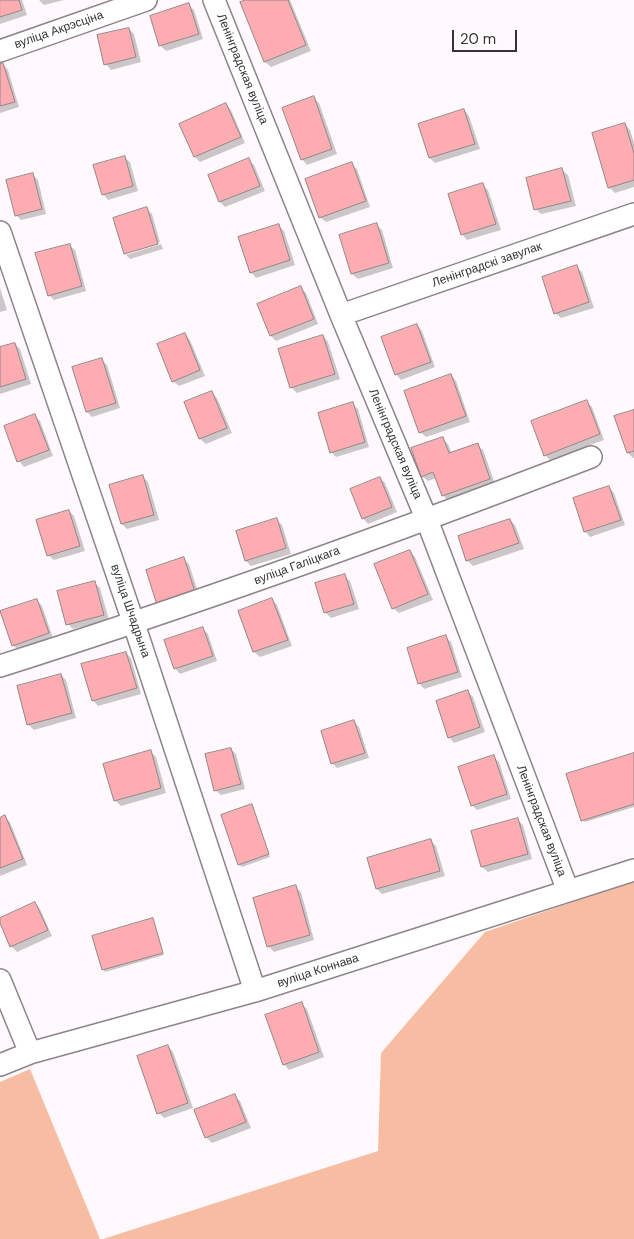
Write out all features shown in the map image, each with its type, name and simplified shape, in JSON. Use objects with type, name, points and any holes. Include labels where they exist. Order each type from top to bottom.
[{"type":"street","name":"вуліца Акрэсціна","points":[[0,51],[146,0]]},
{"type":"street","name":"Ленінградская вуліца","points":[[214,0],[341,315],[427,520],[568,891]]},
{"type":"street","name":"Ленінградскі завулак","points":[[341,315],[634,214]]},
{"type":"street","name":"вуліца Шчадрына","points":[[0,232],[134,624],[255,991]]},
{"type":"street","name":"вуліца Галіцкага","points":[[0,666],[134,624],[427,520],[591,457]]},
{"type":"street","name":"вуліца Коннава","points":[[0,1065],[30,1053],[255,991],[634,870]]},
{"type":"street","points":[[0,980],[30,1053]]},
{"type":"shaded area","points":[[634,881],[634,1239],[103,1239],[378,1151],[381,1053],[485,932]]},
{"type":"shaded area","points":[[30,1069],[100,1239],[0,1239],[0,1082]]},
{"type":"building","points":[[0,0],[19,0],[22,10],[0,17]]},
{"type":"building","points":[[246,0],[288,0],[306,45],[264,62],[240,2]]},
{"type":"building","points":[[189,3],[199,34],[159,46],[150,16]]},
{"type":"building","points":[[129,28],[136,57],[104,65],[97,35]]},
{"type":"building","points":[[3,63],[15,102],[0,106],[0,64]]},
{"type":"building","points":[[314,96],[332,149],[301,160],[282,108]]},
{"type":"building","points":[[226,103],[241,137],[194,157],[179,124]]},
{"type":"building","points":[[464,109],[475,144],[429,158],[418,124]]},
{"type":"building","points":[[625,123],[634,153],[634,180],[608,188],[592,133]]},
{"type":"building","points":[[125,156],[133,186],[102,195],[93,165]]},
{"type":"building","points":[[249,158],[260,186],[219,202],[208,175]]},
{"type":"building","points":[[352,162],[366,201],[319,218],[305,179]]},
{"type":"building","points":[[562,168],[571,201],[534,210],[526,178]]},
{"type":"building","points":[[33,173],[42,209],[15,216],[6,180]]},
{"type":"building","points":[[483,183],[496,224],[461,235],[448,194]]},
{"type":"building","points":[[147,207],[158,244],[124,254],[113,218]]},
{"type":"building","points":[[377,223],[389,263],[351,274],[339,235]]},
{"type":"building","points":[[279,224],[290,260],[250,273],[238,237]]},
{"type":"building","points":[[70,244],[82,286],[48,296],[35,253]]},
{"type":"building","points":[[577,265],[589,302],[554,314],[542,277]]},
{"type":"building","points":[[301,286],[314,319],[270,336],[257,304]]},
{"type":"building","points":[[417,324],[431,362],[395,375],[381,337]]},
{"type":"building","points":[[185,333],[200,370],[172,382],[157,344]]},
{"type":"building","points":[[323,335],[335,374],[290,388],[278,349]]},
{"type":"building","points":[[15,343],[26,379],[0,387],[0,347]]},
{"type":"building","points":[[102,358],[116,403],[86,412],[72,367]]},
{"type":"building","points":[[451,374],[466,416],[419,433],[404,391]]},
{"type":"building","points":[[212,391],[227,428],[199,439],[184,402]]},
{"type":"building","points":[[587,400],[600,434],[544,456],[531,421]]},
{"type":"building","points":[[353,402],[365,442],[330,453],[318,413]]},
{"type":"building","points":[[634,410],[634,451],[627,453],[614,416]]},
{"type":"building","points":[[35,414],[49,450],[17,462],[4,426]]},
{"type":"building","points":[[443,437],[449,453],[478,443],[490,479],[442,496],[433,472],[421,477],[411,448]]},
{"type":"building","points":[[143,475],[154,515],[121,524],[109,485]]},
{"type":"building","points":[[380,477],[392,507],[362,519],[350,489]]},
{"type":"building","points":[[609,486],[621,520],[584,532],[573,498]]},
{"type":"building","points":[[69,510],[80,546],[47,556],[36,520]]},
{"type":"building","points":[[277,518],[286,548],[245,561],[236,531]]},
{"type":"building","points":[[510,519],[519,543],[466,561],[458,536]]},
{"type":"building","points":[[410,550],[428,594],[392,609],[374,564]]},
{"type":"building","points":[[184,557],[195,592],[157,605],[146,570]]},
{"type":"building","points":[[345,574],[354,604],[324,613],[315,583]]},
{"type":"building","points":[[95,581],[104,615],[66,625],[57,591]]},
{"type":"building","points":[[272,598],[288,640],[253,652],[238,611]]},
{"type":"building","points":[[37,599],[49,633],[12,646],[0,611]]},
{"type":"building","points":[[203,627],[213,656],[174,669],[164,640]]},
{"type":"building","points":[[446,635],[458,672],[418,684],[407,648]]},
{"type":"building","points":[[126,652],[137,688],[92,701],[81,664]]},
{"type":"building","points":[[61,674],[72,713],[27,725],[17,686]]},
{"type":"building","points":[[468,690],[480,727],[448,738],[436,701]]},
{"type":"building","points":[[354,720],[365,753],[331,764],[321,731]]},
{"type":"building","points":[[231,748],[241,784],[214,791],[205,754]]},
{"type":"building","points":[[151,750],[161,788],[114,801],[103,764]]},
{"type":"building","points":[[634,753],[634,804],[581,821],[566,774]]},
{"type":"building","points":[[494,755],[507,794],[471,806],[458,767]]},
{"type":"building","points":[[252,804],[269,854],[238,865],[221,815]]},
{"type":"building","points":[[5,815],[23,859],[0,868],[0,818]]},
{"type":"building","points":[[518,818],[528,854],[481,867],[471,831]]},
{"type":"building","points":[[431,839],[440,871],[376,889],[367,858]]},
{"type":"building","points":[[296,885],[310,935],[267,947],[253,898]]},
{"type":"building","points":[[35,902],[48,930],[10,947],[0,923],[0,918]]},
{"type":"building","points":[[153,918],[163,953],[102,970],[92,936]]},
{"type":"building","points":[[302,1002],[319,1052],[283,1065],[265,1015]]},
{"type":"building","points":[[168,1045],[188,1103],[157,1114],[137,1056]]},
{"type":"building","points":[[235,1094],[246,1122],[205,1138],[194,1110]]}]
